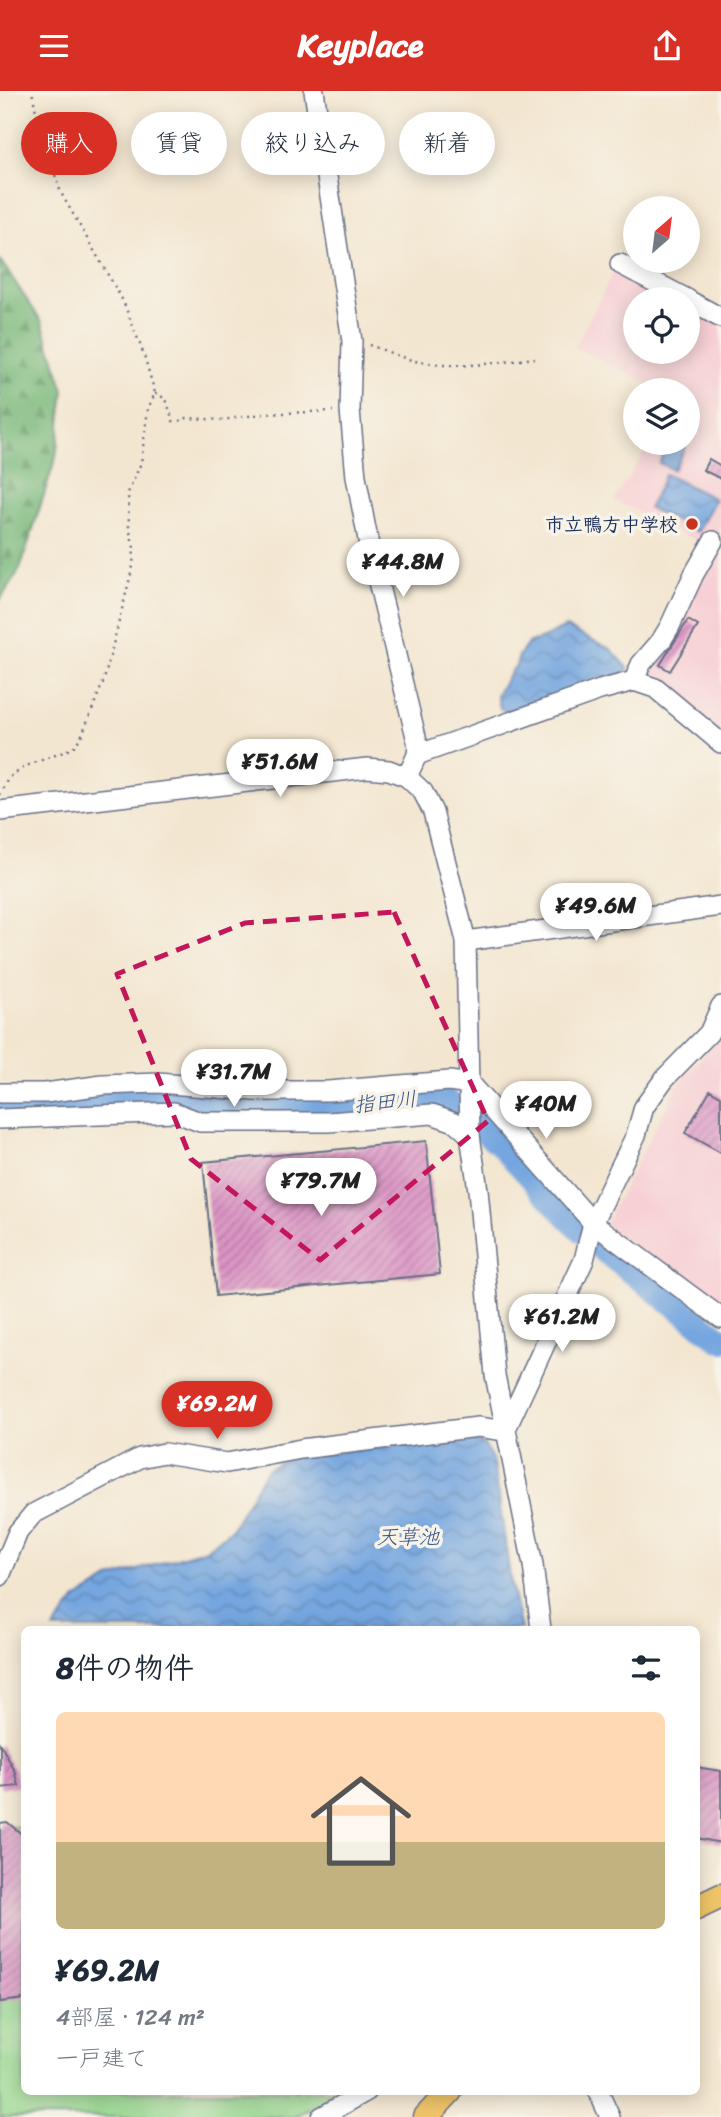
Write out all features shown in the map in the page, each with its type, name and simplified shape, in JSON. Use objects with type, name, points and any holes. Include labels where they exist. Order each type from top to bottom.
[{"type":"main road","points":[[700,1906],[721,1896]]},
{"type":"main road","points":[[426,2117],[446,2095]]},
{"type":"street","points":[[314,91],[352,345],[351,410],[356,477],[369,545],[418,745],[417,755],[407,777]]},
{"type":"street","points":[[620,264],[663,287]]},
{"type":"street","points":[[700,306],[721,317]]},
{"type":"street","points":[[634,681],[640,664],[661,641],[670,626],[713,541]]},
{"type":"street","points":[[417,755],[600,690],[634,681],[655,688],[721,743]]},
{"type":"street","points":[[0,811],[367,768],[388,770],[407,777],[423,792],[433,812],[467,941],[470,1135],[478,1190],[495,1375],[533,1565],[541,1626]]},
{"type":"street","points":[[467,941],[721,906]]},
{"type":"street","points":[[505,1431],[584,1260],[593,1223],[636,1135],[644,1107],[665,1078],[709,1033],[721,1006]]},
{"type":"street","points":[[0,1093],[45,1093],[158,1083],[267,1091],[328,1091],[449,1081],[470,1084],[593,1223],[721,1318]]},
{"type":"street","points":[[0,1119],[174,1112],[200,1122],[329,1122],[432,1114],[455,1122],[470,1135]]},
{"type":"street","points":[[0,1576],[18,1532],[33,1514],[140,1458],[164,1453],[227,1463],[300,1449],[478,1427],[505,1431]]},
{"type":"street","points":[[321,2117],[360,2095]]},
{"type":"street","points":[[600,2095],[610,2117]]},
{"type":"path","points":[[0,795],[10,778],[26,766],[74,746],[81,737],[104,680],[133,566],[134,548],[129,528],[128,493],[141,463],[148,409],[155,393],[144,352],[123,300],[61,193],[37,122],[32,91]]},
{"type":"path","points":[[352,345],[363,343],[416,361],[443,363],[485,365],[535,358]]},
{"type":"path","points":[[155,393],[166,399],[173,421],[177,422],[187,418],[222,419],[261,414],[351,410]]},
{"type":"highlighted area","points":[[394,912],[488,1121],[320,1260],[191,1159],[117,974],[245,923]]},
{"type":"shaded area","name":"市立鴨方中学校","points":[[616,267],[654,287],[623,287],[623,364],[700,364],[700,311],[721,322],[721,735],[643,669],[711,548],[614,500],[642,455],[700,455],[700,378],[637,378],[575,347]]},
{"type":"shaded area","points":[[721,1033],[721,1312],[604,1226],[677,1085]]},
{"type":"green space","points":[[0,260],[42,322],[64,391],[56,457],[20,569],[0,600]]},
{"type":"green space","points":[[21,1826],[21,2095],[335,2095],[294,2117],[0,2117],[0,1828]]},
{"type":"water","points":[[663,455],[681,455],[673,470],[659,463]]},
{"type":"water","points":[[665,474],[715,499],[698,532],[649,508]]},
{"type":"water","points":[[566,627],[611,649],[629,669],[536,705],[532,703],[509,714],[500,708],[497,695],[529,642]]},
{"type":"water","name":"天草池","points":[[464,1438],[484,1444],[494,1463],[511,1584],[520,1626],[55,1626],[76,1599],[111,1578],[207,1549],[231,1530],[266,1470],[287,1458]]},
{"type":"building","points":[[709,459],[721,466],[721,479],[703,470]]},
{"type":"building","points":[[688,620],[698,626],[670,671],[660,665]]},
{"type":"building","points":[[710,1090],[721,1096],[721,1153],[685,1133]]},
{"type":"building","points":[[426,1141],[440,1274],[216,1296],[203,1162]]},
{"type":"building","points":[[0,1744],[15,1771],[19,1786],[0,1788]]},
{"type":"building","points":[[700,1768],[721,1771],[721,1843],[700,1839]]},
{"type":"building","points":[[7,1822],[21,1834],[21,1999],[0,2002],[0,1823]]},
{"type":"waterway","name":"指田川","points":[[0,1107],[52,1107],[164,1098],[299,1112],[440,1096],[499,1142],[568,1216],[608,1253],[721,1340]]},
{"type":"place","name":"市立鴨方中学校","points":[[692,524]]}]
